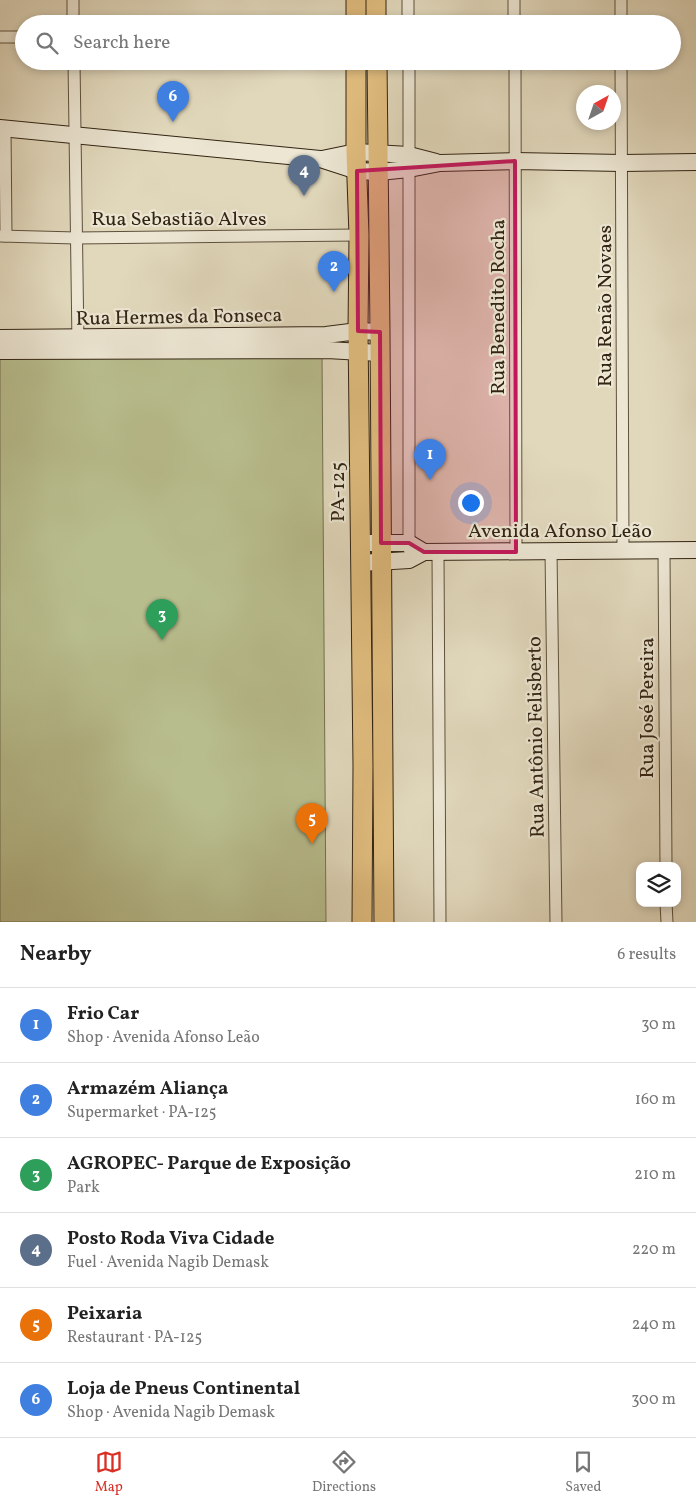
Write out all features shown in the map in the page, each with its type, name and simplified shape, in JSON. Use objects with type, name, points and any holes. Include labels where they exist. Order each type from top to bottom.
[{"type":"main road","points":[[356,0],[356,15]]},
{"type":"main road","points":[[376,0],[376,15]]},
{"type":"main road","name":"PA-125","points":[[356,70],[363,766],[362,922]]},
{"type":"main road","points":[[377,70],[384,922]]},
{"type":"main road","points":[[361,650],[381,651]]},
{"type":"main road","points":[[363,766],[383,765]]},
{"type":"street","points":[[73,0],[73,15]]},
{"type":"street","points":[[408,0],[408,15]]},
{"type":"street","points":[[514,0],[514,15]]},
{"type":"street","points":[[621,0],[621,15]]},
{"type":"street","points":[[0,37],[15,37]]},
{"type":"street","points":[[74,70],[78,344]]},
{"type":"street","points":[[408,70],[409,560]]},
{"type":"street","name":"Rua Benedito Rocha","points":[[515,70],[516,552]]},
{"type":"street","name":"Rua Renão Novaes","points":[[621,70],[623,550]]},
{"type":"street","points":[[3,236],[2,129],[357,162],[622,164],[696,162]]},
{"type":"street","name":"Rua Sebastião Alves","points":[[3,236],[76,238],[359,236]]},
{"type":"street","name":"Rua Hermes da Fonseca","points":[[0,338],[78,344],[326,335],[358,331],[380,332]]},
{"type":"street","points":[[0,352],[78,344],[380,353]]},
{"type":"street","points":[[360,542],[409,543],[431,552],[440,922]]},
{"type":"street","name":"Rua José Pereira","points":[[664,550],[666,862]]},
{"type":"street","name":"Avenida Afonso Leão","points":[[360,562],[409,560],[431,552],[696,550]]},
{"type":"street","name":"Rua Antônio Felisberto","points":[[551,551],[556,922]]},
{"type":"street","points":[[666,907],[667,922]]},
{"type":"highlighted area","points":[[515,161],[516,552],[424,552],[409,543],[381,543],[380,332],[358,331],[357,171]]},
{"type":"green space","points":[[322,354],[326,922],[0,922],[0,357]]},
{"type":"place","name":"Loja de Pneus Continental","points":[[173,122]]},
{"type":"place","name":"Posto Roda Viva Cidade","points":[[304,196]]},
{"type":"place","name":"Armazém Aliança","points":[[334,292]]},
{"type":"place","name":"Frio Car","points":[[430,480]]},
{"type":"place","name":"AGROPEC- Parque de Exposição","points":[[162,640]]},
{"type":"place","name":"Peixaria","points":[[312,844]]}]
